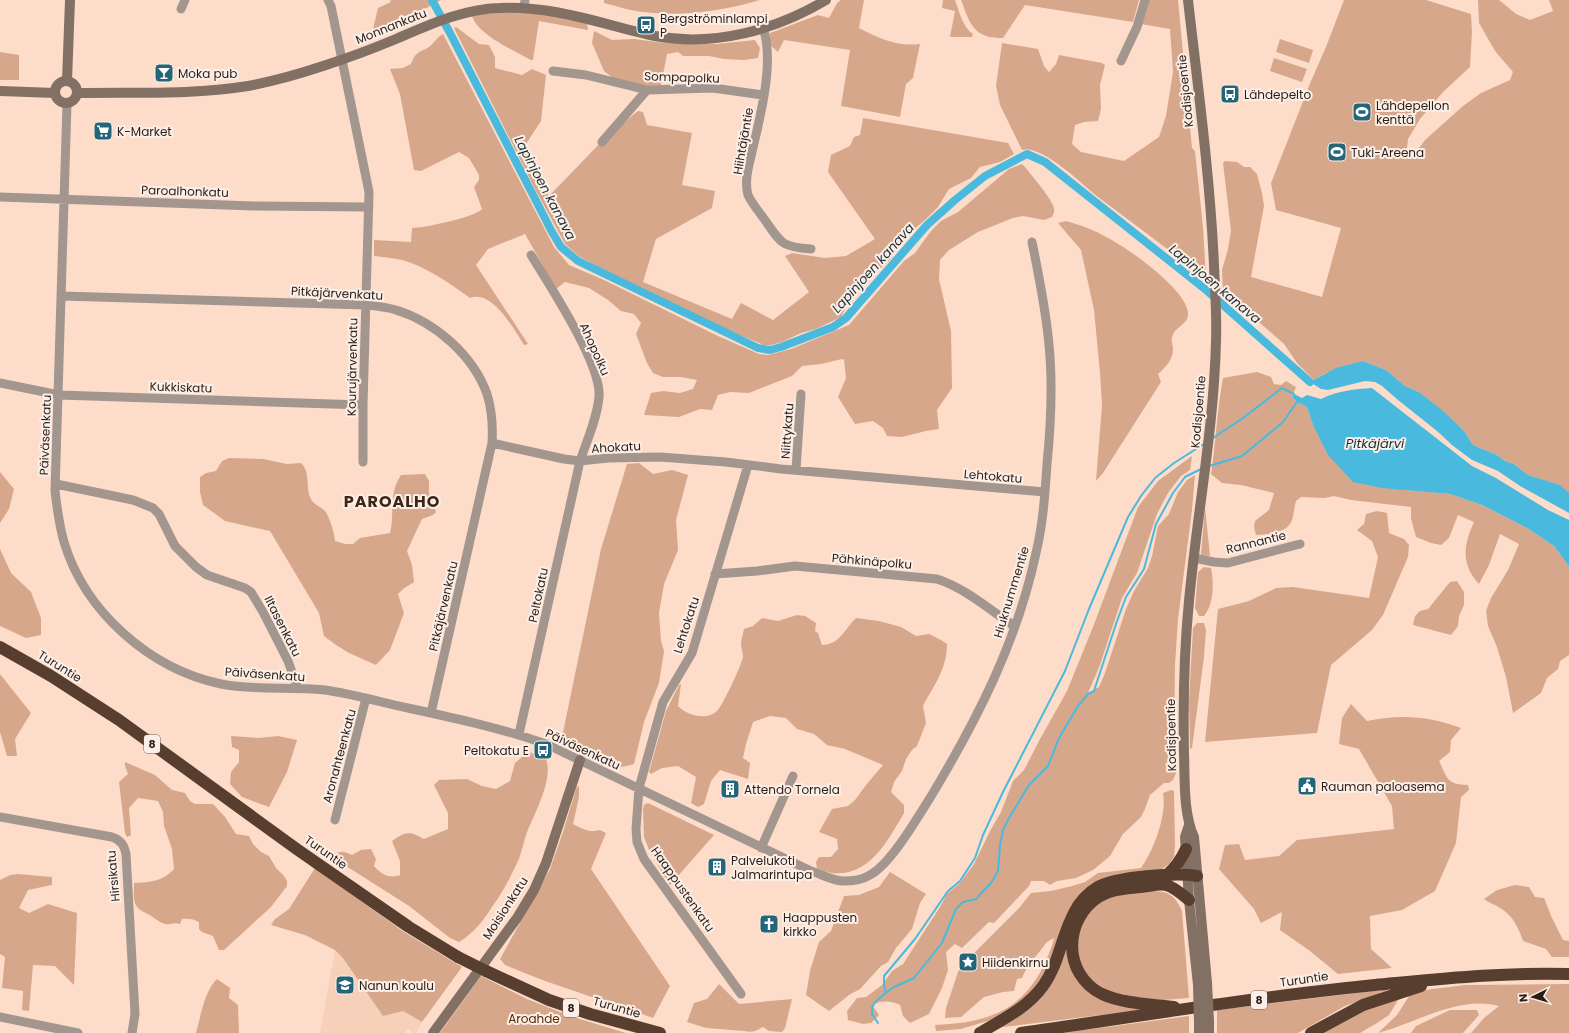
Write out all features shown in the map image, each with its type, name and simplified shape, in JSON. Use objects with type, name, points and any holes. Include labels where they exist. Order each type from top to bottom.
[{"type":"highway","name":"Turuntie","points":[[0,647],[51,676],[119,720],[298,850],[409,927],[458,957],[549,1000],[590,1014],[660,1033]]},
{"type":"highway","points":[[1166,880],[1180,862],[1186,849]]},
{"type":"highway","points":[[1189,1009],[1129,1002],[1102,994],[1090,986],[1082,978],[1075,966],[1072,955],[1072,941],[1078,921],[1092,902],[1101,896],[1120,889],[1166,880],[1191,877]]},
{"type":"highway","points":[[980,1033],[1007,1018],[1022,1007],[1042,987],[1055,964],[1074,913],[1091,892],[1098,887],[1113,881],[1166,880],[1189,900]]},
{"type":"highway","name":"Turuntie","points":[[1021,1033],[1329,990],[1451,978],[1541,973],[1569,974]]},
{"type":"highway","points":[[1311,1033],[1363,1005],[1451,978]]},
{"type":"street","points":[[67,81],[70,0]]},
{"type":"street","points":[[181,9],[185,0]]},
{"type":"street","name":"Kourujärvenkatu","points":[[328,0],[331,6],[368,184],[363,462]]},
{"type":"street","name":"Monnankatu","points":[[78,93],[196,92],[248,86],[280,79],[341,60],[449,18],[485,9],[524,4],[655,36],[697,40],[719,38],[763,28],[784,21],[826,0]]},
{"type":"street","points":[[1121,61],[1137,27],[1145,0]]},
{"type":"street","name":"Kodisjoentie","points":[[1188,0],[1212,220],[1216,316],[1216,344],[1210,432],[1189,602],[1184,673],[1184,742],[1189,825],[1194,836],[1189,900],[1202,984]]},
{"type":"street","name":"Hiihtäjäntie","points":[[763,28],[768,62],[748,173],[748,195],[783,244],[791,247],[811,248]]},
{"type":"street","name":"Sompapolku","points":[[553,72],[586,75],[647,90],[713,88],[763,96]]},
{"type":"street","points":[[67,81],[76,86],[78,93],[75,100],[67,104],[60,102],[56,98],[55,93],[57,86],[60,83],[67,81]]},
{"type":"street","points":[[602,142],[647,90]]},
{"type":"street","points":[[0,91],[55,93]]},
{"type":"street","name":"Päiväsenkatu","points":[[67,104],[56,484],[59,522],[64,542],[74,568],[90,595],[109,618],[140,647],[170,666],[202,679],[244,687],[324,690],[366,698],[519,734],[546,744],[811,871],[842,882],[858,879]]},
{"type":"street","name":"Paroalhonkatu","points":[[0,197],[252,206],[368,207]]},
{"type":"street","name":"Hiuknummentie","points":[[858,879],[868,876],[879,869],[910,830],[958,752],[980,711],[1004,656],[1027,589],[1036,554],[1045,492],[1051,424],[1051,374],[1046,317],[1032,242]]},
{"type":"street","name":"Ahopolku","points":[[531,255],[580,340],[597,379],[599,396],[596,414],[580,461]]},
{"type":"street","name":"Pitkäjärvenkatu","points":[[62,296],[366,305],[394,309],[416,318],[436,329],[462,354],[478,375],[487,396],[492,414],[492,443],[431,713]]},
{"type":"street","name":"Kukkiskatu","points":[[0,383],[59,395],[363,405]]},
{"type":"street","name":"Niittykatu","points":[[796,470],[801,394]]},
{"type":"street","name":"Ahokatu","points":[[492,443],[564,459],[580,461],[608,458],[660,457],[746,465]]},
{"type":"street","name":"Peltokatu","points":[[519,734],[580,461]]},
{"type":"street","name":"Lehtokatu","points":[[639,788],[663,702],[692,653],[746,465],[1045,492]]},
{"type":"street","name":"Iltasenkatu","points":[[56,484],[133,500],[153,508],[158,514],[175,546],[191,563],[207,575],[245,588],[251,592],[288,661],[298,689]]},
{"type":"street","name":"Rannantie","points":[[1194,558],[1228,563],[1300,544]]},
{"type":"street","name":"Pähkinäpolku","points":[[715,574],[757,572],[795,566],[937,579],[947,582],[967,594],[1014,626]]},
{"type":"street","name":"Aronahteenkatu","points":[[335,820],[366,698]]},
{"type":"street","name":"Moisionkatu","points":[[433,1033],[517,918],[534,890],[549,855],[580,760]]},
{"type":"street","points":[[761,848],[793,776]]},
{"type":"street","name":"Haappustenkatu","points":[[639,788],[636,829],[637,842],[644,859],[742,994]]},
{"type":"street","name":"Hirsikatu","points":[[0,817],[112,837],[121,842],[126,854],[135,1014],[132,1033]]},
{"type":"street","name":"Kodisjoentie","points":[[1189,825],[1185,837],[1191,877],[1202,984],[1202,1026],[1209,1033]]},
{"type":"street","points":[[0,1017],[78,1033]]},
{"type":"shaded area","name":"Nanun koulu","points":[[335,950],[403,1011],[422,1022],[416,1033],[413,1033],[408,1028],[404,1033],[320,1033]]},
{"type":"green space","points":[[390,0],[441,0],[414,15],[392,24],[380,33],[373,29],[378,8],[391,2]]},
{"type":"green space","points":[[604,0],[760,0],[717,10],[673,14],[634,11],[604,3]]},
{"type":"green space","points":[[841,0],[864,0],[859,28],[888,41],[912,45],[920,44],[913,78],[906,84],[900,117],[841,106],[850,50],[784,40],[778,52],[770,45],[770,33],[818,15],[829,18],[837,3]]},
{"type":"green space","points":[[943,0],[955,0],[964,24],[973,34],[972,37],[950,37],[955,11],[942,8]]},
{"type":"green space","points":[[961,0],[1139,0],[1133,22],[1025,5],[1003,38],[993,38],[979,33],[975,29],[969,20]]},
{"type":"green space","points":[[1149,0],[1178,0],[1192,148],[1195,151],[1203,227],[1206,278],[1094,194],[1060,165],[1039,153],[1030,150],[1022,150],[1000,105],[996,86],[1002,43],[1038,49],[1044,66],[1049,72],[1056,64],[1059,55],[1102,63],[1105,65],[1100,85],[1101,109],[1098,121],[1084,122],[1075,125],[1072,144],[1081,152],[1124,161],[1159,137],[1166,116],[1173,72],[1170,29],[1141,24]]},
{"type":"green space","points":[[1344,0],[1426,0],[1471,14],[1472,32],[1470,67],[1443,92],[1420,119],[1408,139],[1407,148],[1401,159],[1415,154],[1425,140],[1463,106],[1481,93],[1510,80],[1513,72],[1495,51],[1479,23],[1478,0],[1499,0],[1516,14],[1530,20],[1553,11],[1549,0],[1569,0],[1569,493],[1559,485],[1528,475],[1514,464],[1473,445],[1464,431],[1419,392],[1405,386],[1386,370],[1363,361],[1326,373],[1314,380],[1297,363],[1284,344],[1229,297],[1223,290],[1222,270],[1231,231],[1223,163],[1225,161],[1237,162],[1244,167],[1250,167],[1257,174],[1262,193],[1264,206],[1251,277],[1322,297],[1341,228],[1276,210],[1271,183]]},
{"type":"green space","points":[[509,12],[548,15],[578,20],[587,23],[588,30],[539,21],[533,60],[531,60],[489,36],[476,23],[472,16]]},
{"type":"green space","points":[[456,27],[479,44],[489,45],[495,57],[495,68],[522,75],[532,69],[546,75],[541,121],[524,147],[549,196],[608,135],[638,111],[643,112],[647,125],[692,133],[682,185],[715,191],[712,208],[656,239],[643,282],[732,319],[741,303],[773,320],[809,292],[785,256],[792,253],[825,258],[846,256],[875,239],[828,172],[831,155],[850,146],[854,137],[860,135],[863,118],[1008,143],[1014,154],[1000,162],[980,167],[971,178],[949,189],[938,207],[905,237],[890,260],[866,281],[850,299],[841,317],[816,329],[801,333],[782,342],[764,345],[730,331],[615,276],[580,257],[565,244],[535,189],[454,28]]},
{"type":"green space","points":[[594,31],[612,40],[634,39],[665,43],[717,44],[755,40],[760,48],[758,58],[744,60],[724,59],[709,56],[683,56],[678,52],[667,54],[661,85],[643,86],[613,78],[604,71],[592,43]]},
{"type":"green space","points":[[443,34],[554,247],[569,265],[604,280],[718,336],[759,354],[768,355],[791,349],[849,325],[904,261],[915,253],[931,231],[941,221],[958,212],[1009,169],[1022,164],[1050,199],[1054,208],[1054,213],[1052,217],[1044,220],[1023,216],[1013,218],[978,232],[949,250],[940,260],[939,279],[951,331],[952,388],[937,410],[939,429],[902,437],[887,436],[883,428],[873,421],[855,424],[838,397],[846,378],[844,360],[842,359],[821,364],[802,366],[792,376],[749,393],[730,392],[718,395],[712,410],[700,409],[679,417],[644,415],[651,393],[663,391],[680,393],[693,389],[697,380],[681,377],[663,377],[653,373],[647,363],[636,334],[641,323],[634,314],[621,311],[608,300],[589,288],[565,282],[556,289],[525,234],[488,249],[476,265],[528,344],[524,345],[502,312],[486,299],[478,297],[470,298],[438,276],[411,263],[399,259],[374,256],[374,240],[411,242],[412,228],[460,219],[482,209],[474,187],[479,180],[479,175],[469,158],[459,152],[421,171],[414,170],[400,94],[390,69],[403,68],[411,64],[416,54],[429,47]]},
{"type":"green space","points":[[1280,39],[1313,50],[1309,63],[1276,52]]},
{"type":"green space","points":[[0,52],[19,55],[19,80],[0,80]]},
{"type":"green space","points":[[1274,58],[1307,69],[1302,82],[1270,71]]},
{"type":"green space","points":[[1066,221],[1103,235],[1142,260],[1168,282],[1178,293],[1185,304],[1188,313],[1186,320],[1177,329],[1172,337],[1172,357],[1158,374],[1161,382],[1103,473],[1096,481],[1102,405],[1094,310],[1081,250],[1058,223]]},
{"type":"green space","points":[[1257,372],[1271,377],[1274,384],[1281,385],[1286,381],[1296,387],[1292,397],[1297,402],[1307,407],[1313,425],[1407,490],[1450,494],[1482,505],[1527,528],[1554,546],[1568,565],[1569,569],[1569,655],[1560,661],[1558,669],[1547,678],[1541,693],[1513,713],[1506,677],[1497,647],[1488,626],[1486,611],[1491,598],[1508,570],[1519,544],[1500,534],[1489,565],[1479,584],[1469,569],[1466,554],[1470,531],[1474,522],[1458,515],[1449,538],[1441,545],[1416,537],[1411,518],[1411,507],[1351,500],[1334,496],[1325,498],[1301,497],[1296,501],[1292,520],[1286,528],[1277,532],[1256,535],[1254,527],[1255,521],[1269,510],[1274,493],[1241,485],[1222,483],[1211,474],[1223,378]]},
{"type":"green space","points":[[1192,456],[1190,470],[1181,476],[1168,493],[1157,514],[1137,573],[1122,598],[1100,665],[1088,693],[1099,687],[1105,673],[1126,609],[1134,591],[1148,568],[1158,526],[1169,514],[1178,492],[1187,480],[1195,475],[1178,619],[1175,665],[1174,735],[1176,773],[1173,780],[1169,783],[1164,783],[1150,795],[1141,817],[1123,834],[1110,856],[1093,870],[1076,878],[1057,881],[1050,885],[1044,881],[1031,881],[1029,886],[994,923],[989,922],[962,948],[955,944],[946,952],[948,970],[942,988],[929,1014],[910,1023],[903,1016],[900,1005],[891,1002],[884,1002],[874,1004],[874,1008],[879,1015],[871,1023],[863,1024],[848,1020],[847,1011],[857,998],[866,997],[882,985],[892,971],[903,964],[947,894],[960,883],[974,864],[1001,812],[1013,781],[1024,770],[1067,691],[1093,627],[1138,507],[1158,481]]},
{"type":"green space","points":[[229,458],[263,459],[287,464],[301,463],[306,471],[308,490],[311,499],[327,513],[335,541],[345,544],[353,544],[360,538],[390,533],[394,489],[401,475],[425,474],[429,481],[429,493],[436,512],[433,515],[422,519],[407,551],[412,565],[414,582],[398,594],[404,613],[390,650],[376,665],[349,653],[324,636],[319,613],[270,531],[225,521],[203,505],[200,492],[200,477],[206,473],[216,471],[222,461]]},
{"type":"green space","points":[[639,463],[653,474],[672,470],[688,475],[676,520],[678,550],[664,584],[659,613],[661,641],[664,651],[659,683],[644,722],[634,764],[623,767],[612,767],[589,759],[561,742],[601,549],[627,464]]},
{"type":"green space","points":[[0,472],[14,489],[9,509],[0,523]]},
{"type":"green space","points":[[1205,507],[1210,556],[1201,555]]},
{"type":"green space","points":[[1377,511],[1387,513],[1389,533],[1404,539],[1409,545],[1408,557],[1383,615],[1372,630],[1331,665],[1317,733],[1205,742],[1218,609],[1249,601],[1276,588],[1293,587],[1369,598],[1378,557],[1372,541],[1357,530],[1364,524],[1366,514]]},
{"type":"green space","points":[[0,549],[11,573],[31,592],[41,618],[41,635],[26,638],[0,626]]},
{"type":"green space","points":[[1204,567],[1211,568],[1213,580],[1212,593],[1210,606],[1204,616],[1199,616],[1195,608],[1198,572]]},
{"type":"green space","points":[[1457,581],[1464,592],[1464,605],[1459,616],[1458,626],[1451,635],[1413,625],[1415,616],[1420,611],[1428,609],[1450,582]]},
{"type":"green space","points":[[797,615],[805,616],[816,623],[815,631],[818,633],[822,645],[838,639],[856,618],[879,621],[901,627],[916,636],[929,634],[947,644],[945,661],[942,669],[923,706],[926,723],[917,746],[912,750],[906,759],[902,771],[894,782],[891,792],[904,805],[904,813],[876,855],[857,869],[845,873],[832,873],[817,868],[816,862],[819,857],[831,857],[838,849],[837,839],[819,832],[832,809],[848,806],[855,800],[883,765],[845,749],[827,745],[814,734],[797,729],[786,718],[770,716],[753,722],[743,758],[750,763],[748,779],[720,770],[711,781],[704,804],[698,807],[691,803],[696,777],[678,766],[662,768],[651,774],[649,772],[666,711],[679,685],[681,684],[678,706],[686,712],[697,716],[708,716],[713,714],[720,707],[742,661],[743,657],[741,642],[744,629],[753,626],[762,618],[778,621]]},
{"type":"green space","points":[[1197,623],[1204,623],[1206,630],[1192,748],[1190,749],[1189,700],[1193,628]]},
{"type":"green space","points":[[0,674],[31,713],[15,739],[17,756],[7,756],[0,732]]},
{"type":"green space","points":[[1351,704],[1367,721],[1392,717],[1415,717],[1438,721],[1461,728],[1451,740],[1450,752],[1439,761],[1446,776],[1452,782],[1468,785],[1469,790],[1461,797],[1456,843],[1435,891],[1402,910],[1370,916],[1371,949],[1392,968],[1338,974],[1310,951],[1280,930],[1282,912],[1261,923],[1254,909],[1219,869],[1225,845],[1239,844],[1245,860],[1279,856],[1297,840],[1394,829],[1392,806],[1359,749],[1339,744],[1342,718]]},
{"type":"green space","points":[[231,736],[258,738],[278,736],[297,740],[287,772],[269,807],[242,797],[230,784],[231,772],[239,762],[239,750],[232,747]]},
{"type":"green space","points":[[528,752],[545,757],[548,774],[543,794],[527,832],[519,859],[498,899],[479,925],[459,942],[450,938],[409,906],[335,859],[335,854],[339,852],[346,852],[352,855],[361,850],[371,849],[376,859],[374,866],[377,869],[389,876],[400,875],[400,861],[392,841],[401,835],[408,833],[424,839],[448,829],[448,813],[434,785],[439,780],[467,779],[482,786],[496,789],[510,781],[515,763]]},
{"type":"green space","points":[[125,762],[155,775],[172,790],[185,793],[190,801],[195,804],[213,804],[225,817],[236,834],[249,836],[253,844],[261,852],[269,856],[276,868],[287,881],[287,886],[271,907],[224,950],[219,950],[213,936],[202,932],[199,929],[199,922],[191,919],[182,919],[180,924],[165,924],[136,905],[134,898],[134,883],[151,882],[160,879],[165,877],[174,869],[172,849],[164,826],[163,812],[158,801],[138,798],[129,808],[131,835],[127,837],[125,833],[119,782],[128,774]]},
{"type":"green space","points":[[577,786],[579,787],[579,797],[573,824],[586,830],[600,830],[606,833],[591,869],[670,986],[653,1018],[523,973],[505,965],[500,959],[550,869]]},
{"type":"green space","points":[[1171,790],[1174,791],[1175,844],[1174,857],[1169,864],[1161,870],[1108,877],[1029,996],[1001,1017],[961,1029],[936,1031],[935,1025],[969,1022],[984,1018],[1011,1005],[1023,995],[1034,983],[1043,967],[1054,938],[1048,941],[1030,964],[1022,978],[1017,979],[1014,991],[984,997],[961,1017],[945,1018],[946,1008],[958,972],[966,961],[1020,907],[1031,893],[1051,891],[1072,886],[1085,882],[1098,873],[1141,868],[1155,842],[1161,822],[1164,802],[1163,793]]},
{"type":"green space","points":[[648,803],[714,835],[670,885],[650,852],[644,837],[643,809],[644,805]]},
{"type":"green space","points":[[315,868],[404,932],[462,967],[422,1022],[403,1011],[383,1016],[343,958],[335,950],[305,935],[271,925],[275,919],[289,909]]},
{"type":"green space","points":[[890,872],[926,894],[920,903],[912,929],[896,948],[888,962],[881,966],[860,989],[849,995],[829,1011],[806,995],[810,971],[819,942],[831,931],[844,896],[859,895],[879,887]]},
{"type":"green space","points":[[18,874],[52,877],[52,885],[28,890],[19,908],[29,913],[48,904],[77,913],[74,985],[55,966],[33,965],[29,1011],[22,1010],[23,991],[2,988],[5,957],[0,954],[0,880],[10,875]]},
{"type":"green space","points":[[1515,885],[1529,887],[1535,897],[1544,898],[1563,940],[1569,941],[1569,957],[1552,957],[1546,949],[1523,941],[1509,914],[1484,899],[1497,890]]},
{"type":"green space","points":[[1148,891],[1169,894],[1176,900],[1182,911],[1189,998],[1163,1000],[1114,995],[1083,974],[1075,941],[1084,917],[1104,899],[1120,894]]},
{"type":"green space","points":[[1068,934],[1078,978],[1149,1009],[996,1028],[1020,1013]]},
{"type":"green space","name":"Aroahde","points":[[481,976],[527,999],[570,1016],[626,1033],[440,1033]]},
{"type":"green space","points":[[217,979],[230,988],[229,998],[238,1005],[239,1033],[196,1033],[206,997]]},
{"type":"green space","points":[[719,984],[739,1004],[792,999],[785,1028],[782,1032],[769,1031],[763,1027],[756,1031],[749,1032],[706,1028],[687,1022],[694,1003],[707,999]]},
{"type":"green space","points":[[1569,984],[1569,1033],[1471,1033],[1484,1018],[1499,1006],[1469,1004],[1453,1007],[1378,1033],[1397,1015],[1411,993],[1466,985]]},
{"type":"green space","points":[[1391,989],[1345,1006],[1298,1033],[1217,1033],[1217,1010]]},
{"type":"green space","points":[[1400,997],[1389,1015],[1360,1033],[1319,1033],[1357,1011]]},
{"type":"green space","points":[[1450,1010],[1477,1010],[1479,1015],[1463,1033],[1411,1033],[1416,1026]]},
{"type":"green space","points":[[1189,1016],[1189,1033],[1062,1033]]},
{"type":"water","name":"Pitkäjärvi","points":[[1363,361],[1386,370],[1405,386],[1419,392],[1443,411],[1464,431],[1473,445],[1514,464],[1528,475],[1560,485],[1569,493],[1569,513],[1520,486],[1498,471],[1472,460],[1382,386],[1375,382],[1365,381],[1328,390],[1321,389],[1310,382],[1336,368]]},
{"type":"water","name":"Pitkäjärvi","points":[[1372,388],[1472,466],[1496,478],[1548,510],[1569,520],[1569,569],[1568,565],[1554,546],[1527,528],[1482,505],[1450,494],[1382,488],[1353,482],[1328,455],[1313,425],[1307,407],[1297,402],[1292,397],[1294,394],[1302,398],[1307,395],[1321,399],[1346,391]]},
{"type":"waterway","name":"Lapinjoen kanava","points":[[432,0],[561,247],[578,261],[758,348],[770,350],[781,347],[833,327],[846,318],[927,225],[985,176],[1027,154],[1045,162],[1205,289],[1310,382]]},
{"type":"waterway","points":[[1213,438],[1243,418],[1282,388],[1294,394]]},
{"type":"waterway","points":[[1209,466],[1242,456],[1283,422],[1297,402]]},
{"type":"waterway","points":[[886,993],[884,976],[915,939],[948,891],[960,881],[975,858],[983,835],[1003,792],[1065,671],[1089,609],[1128,517],[1141,496],[1155,478],[1174,463],[1204,444]]},
{"type":"waterway","points":[[878,1023],[872,1014],[872,1007],[877,1000],[892,988],[914,978],[942,943],[956,909],[963,902],[976,899],[991,883],[998,871],[1003,830],[1009,818],[1029,785],[1048,766],[1059,738],[1078,706],[1088,694],[1094,691],[1126,597],[1144,569],[1156,524],[1173,493],[1185,477],[1201,469]]},
{"type":"place","name":"Bergströminlampi P","points":[[646,25]]},
{"type":"place","name":"Moka pub","points":[[164,73]]},
{"type":"place","name":"Lähdepelto","points":[[1230,94]]},
{"type":"place","name":"Lähdepellon kenttä","points":[[1362,112]]},
{"type":"place","name":"K-Market","points":[[103,131]]},
{"type":"place","name":"Tuki-Areena","points":[[1337,152]]},
{"type":"place","name":"Peltokatu E","points":[[543,750]]},
{"type":"place","name":"Rauman paloasema","points":[[1307,786]]},
{"type":"place","name":"Attendo Tornela","points":[[730,789]]},
{"type":"place","name":"Palvelukoti Jalmarintupa","points":[[717,867]]},
{"type":"place","name":"Haappusten kirkko","points":[[769,924]]},
{"type":"place","name":"Hiidenkirnu","points":[[968,962]]},
{"type":"place","name":"Nanun koulu","points":[[345,985]]},
{"type":"district","name":"PAROALHO","points":[[392,501]]}]
